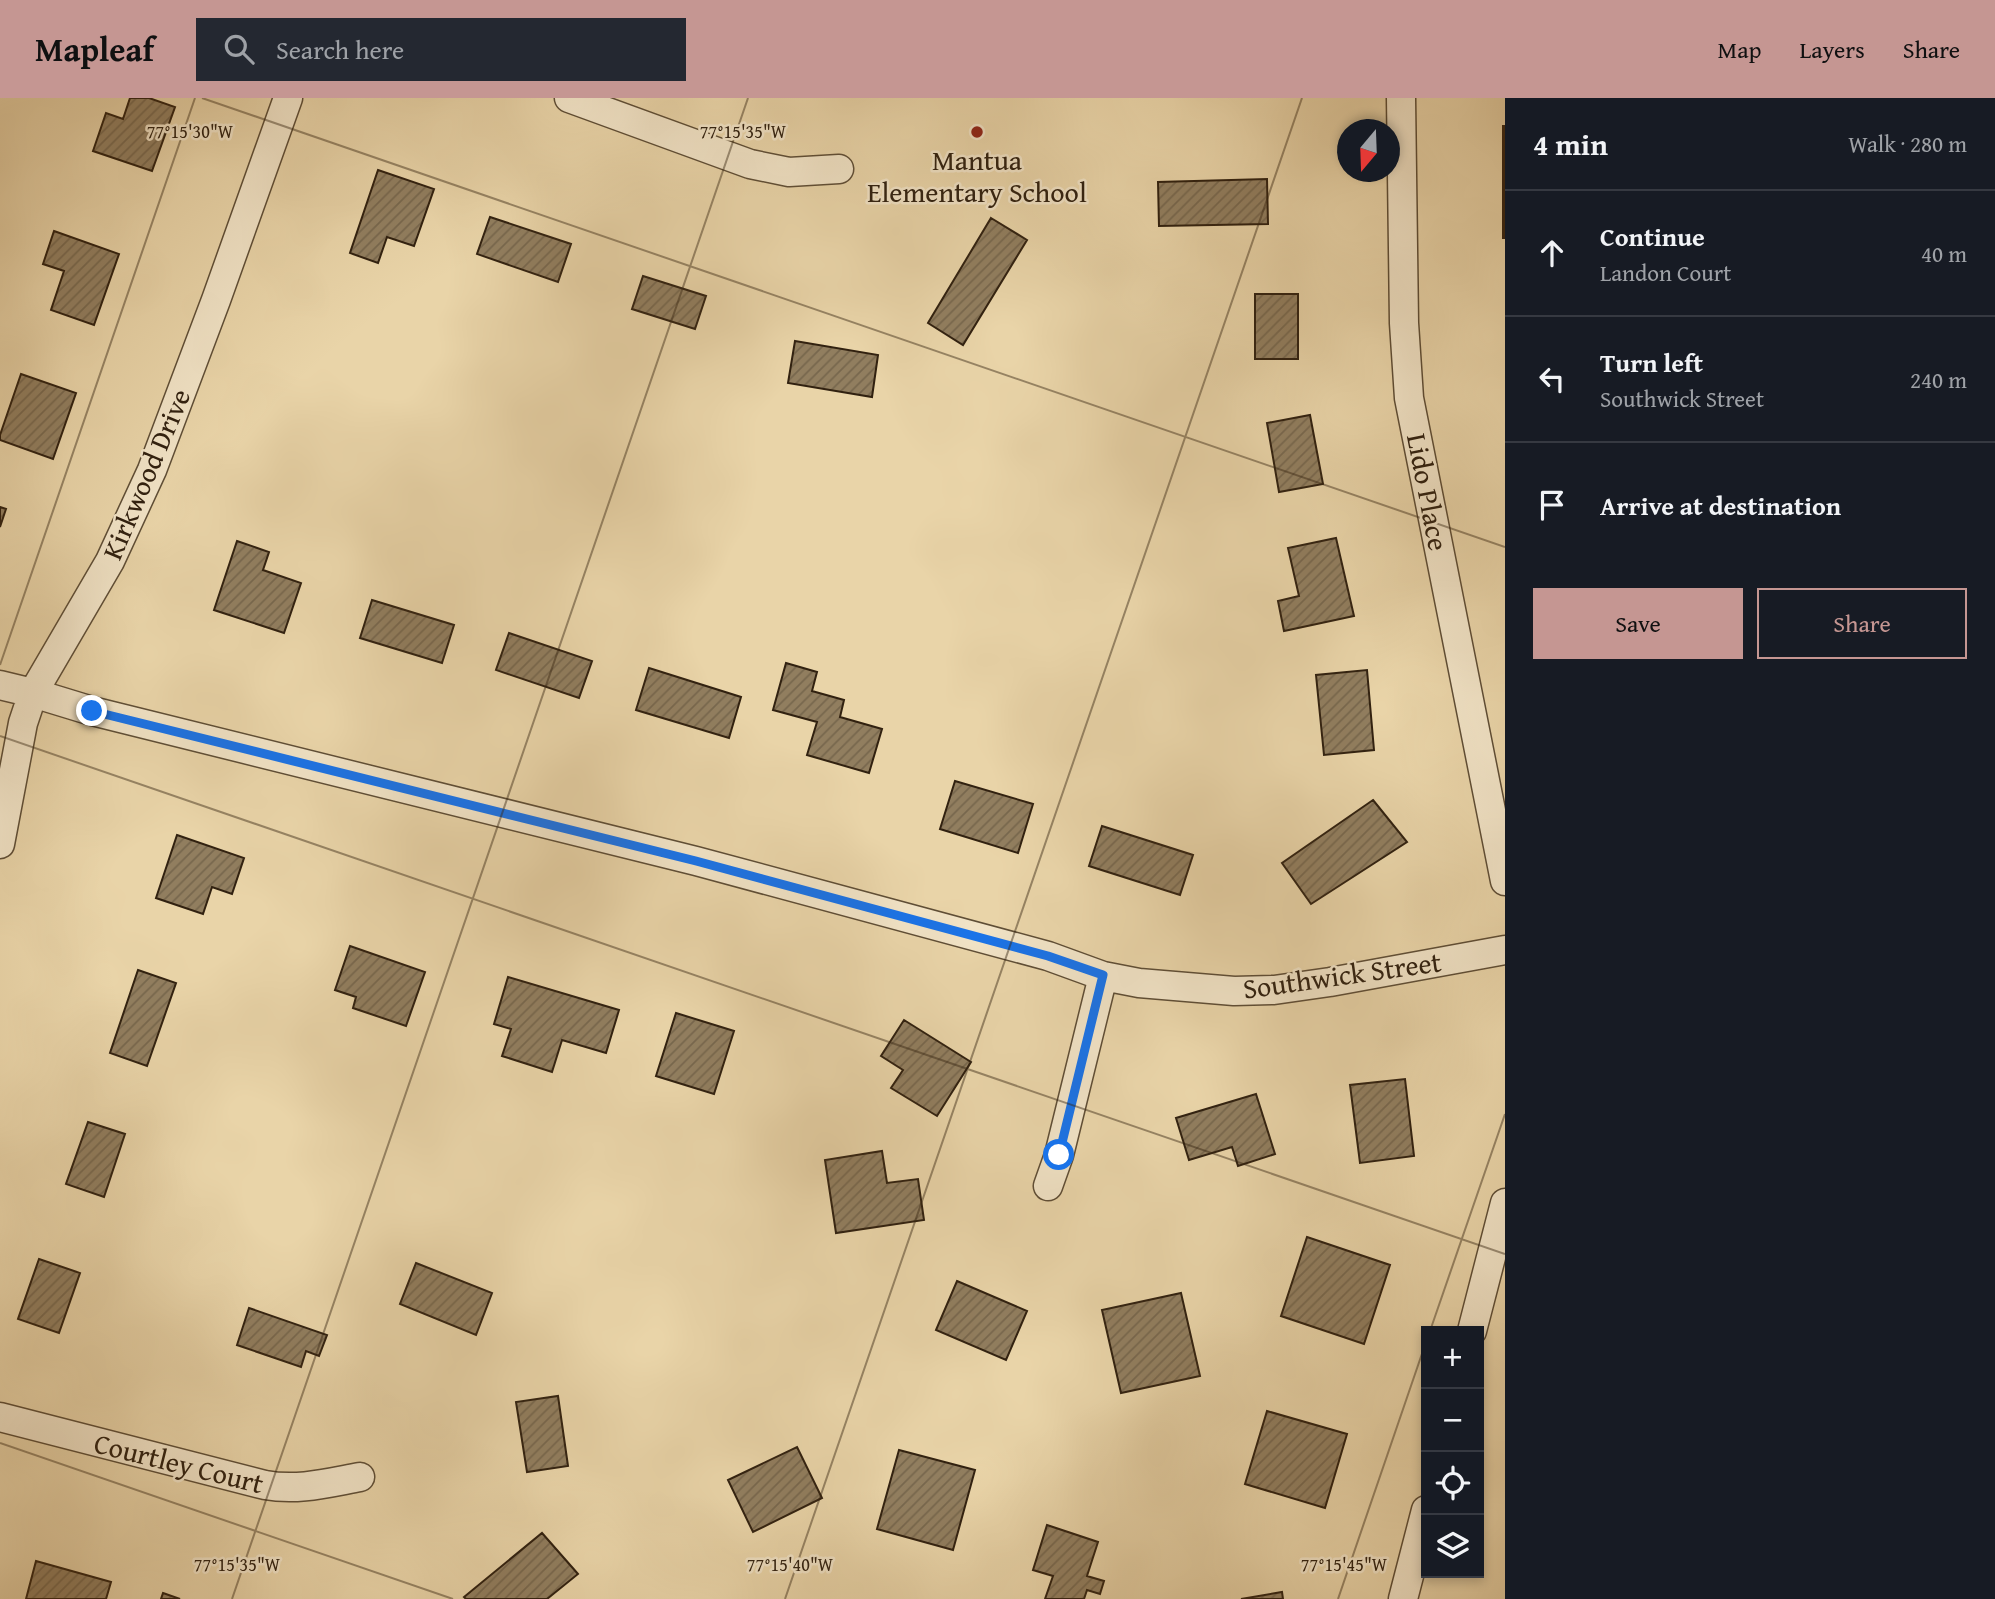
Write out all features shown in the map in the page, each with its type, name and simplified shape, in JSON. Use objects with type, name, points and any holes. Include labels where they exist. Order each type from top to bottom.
[{"type":"street","name":"Kirkwood Drive","points":[[0,844],[23,723],[33,692],[110,561],[152,470],[288,98]]},
{"type":"street","points":[[569,98],[750,164],[789,172],[839,169]]},
{"type":"street","name":"Lido Place","points":[[1401,98],[1404,323],[1409,398],[1505,881]]},
{"type":"street","name":"Southwick Street","points":[[0,685],[33,692],[92,711],[696,861],[1048,956],[1103,975],[1152,984],[1234,991],[1275,990],[1505,950]]},
{"type":"street","points":[[1048,1186],[1059,1155],[1103,975]]},
{"type":"street","points":[[1473,1326],[1505,1203]]},
{"type":"street","name":"Courtley Court","points":[[0,1417],[285,1489],[360,1477]]},
{"type":"street","points":[[1403,1599],[1425,1515]]},
{"type":"building","points":[[130,98],[149,98],[175,107],[152,171],[93,151],[106,113],[123,119]]},
{"type":"building","points":[[1505,126],[1505,238],[1503,238]]},
{"type":"building","points":[[378,170],[434,189],[414,246],[387,237],[378,263],[350,253]]},
{"type":"building","points":[[1267,179],[1268,224],[1159,226],[1158,182]]},
{"type":"building","points":[[490,217],[571,244],[558,282],[477,254]]},
{"type":"building","points":[[991,218],[1027,240],[963,345],[928,323]]},
{"type":"building","points":[[54,231],[119,254],[94,325],[51,310],[64,271],[43,264]]},
{"type":"building","points":[[643,276],[706,296],[695,329],[632,309]]},
{"type":"building","points":[[1255,294],[1298,294],[1298,359],[1255,359]]},
{"type":"building","points":[[795,341],[878,355],[872,397],[788,383]]},
{"type":"building","points":[[21,374],[76,393],[53,459],[0,440]]},
{"type":"building","points":[[1310,415],[1323,484],[1279,492],[1267,423]]},
{"type":"building","points":[[0,507],[6,509],[0,527]]},
{"type":"building","points":[[1336,538],[1354,616],[1284,631],[1278,601],[1299,596],[1288,548]]},
{"type":"building","points":[[237,541],[269,552],[263,570],[301,583],[284,633],[214,610]]},
{"type":"building","points":[[372,600],[454,625],[442,663],[360,638]]},
{"type":"building","points":[[509,633],[592,661],[579,698],[496,670]]},
{"type":"building","points":[[786,663],[817,672],[812,691],[844,700],[840,717],[882,729],[869,773],[807,755],[817,722],[773,710]]},
{"type":"building","points":[[649,668],[741,697],[729,738],[636,710]]},
{"type":"building","points":[[1367,670],[1374,750],[1324,755],[1316,675]]},
{"type":"building","points":[[955,781],[1033,804],[1018,853],[940,829]]},
{"type":"building","points":[[1373,800],[1407,842],[1311,904],[1282,863]]},
{"type":"building","points":[[1102,826],[1193,855],[1180,895],[1089,866]]},
{"type":"building","points":[[177,835],[244,858],[232,894],[212,887],[203,914],[156,898]]},
{"type":"building","points":[[350,946],[425,972],[406,1026],[353,1008],[356,997],[335,990]]},
{"type":"building","points":[[138,970],[176,983],[147,1066],[110,1053]]},
{"type":"building","points":[[508,977],[619,1010],[606,1053],[562,1040],[552,1072],[502,1056],[511,1029],[494,1024]]},
{"type":"building","points":[[676,1013],[734,1031],[714,1094],[656,1076]]},
{"type":"building","points":[[904,1020],[971,1062],[937,1116],[891,1088],[903,1070],[881,1056]]},
{"type":"building","points":[[1405,1079],[1414,1156],[1360,1163],[1350,1085]]},
{"type":"building","points":[[1256,1094],[1275,1154],[1238,1166],[1232,1147],[1189,1160],[1176,1118]]},
{"type":"building","points":[[88,1122],[125,1134],[104,1197],[66,1184]]},
{"type":"building","points":[[882,1151],[887,1183],[918,1179],[924,1220],[836,1233],[825,1160]]},
{"type":"building","points":[[1307,1237],[1390,1265],[1364,1344],[1281,1316]]},
{"type":"building","points":[[39,1259],[80,1273],[59,1333],[18,1319]]},
{"type":"building","points":[[416,1263],[492,1293],[476,1335],[400,1304]]},
{"type":"building","points":[[957,1281],[1027,1311],[1006,1360],[936,1330]]},
{"type":"building","points":[[1181,1293],[1200,1376],[1121,1393],[1102,1310]]},
{"type":"building","points":[[249,1308],[327,1335],[319,1356],[306,1351],[301,1367],[237,1345]]},
{"type":"building","points":[[558,1396],[568,1466],[527,1472],[516,1402]]},
{"type":"building","points":[[1267,1411],[1347,1434],[1325,1508],[1245,1484]]},
{"type":"building","points":[[797,1447],[822,1498],[753,1532],[728,1480]]},
{"type":"building","points":[[899,1450],[975,1470],[953,1550],[877,1529]]},
{"type":"building","points":[[1047,1525],[1098,1542],[1087,1576],[1104,1581],[1100,1594],[1087,1590],[1084,1599],[1045,1599],[1053,1576],[1033,1570]]},
{"type":"building","points":[[542,1533],[578,1574],[547,1599],[464,1597]]},
{"type":"building","points":[[36,1561],[111,1582],[106,1599],[26,1599]]},
{"type":"building","points":[[1282,1592],[1283,1599],[1241,1599]]},
{"type":"building","points":[[163,1593],[180,1599],[161,1599]]},
{"type":"place","name":"Mantua Elementary School","points":[[977,132]]},
{"type":"route","points":[[92,711],[696,861],[1048,956],[1103,975],[1059,1155]]}]
